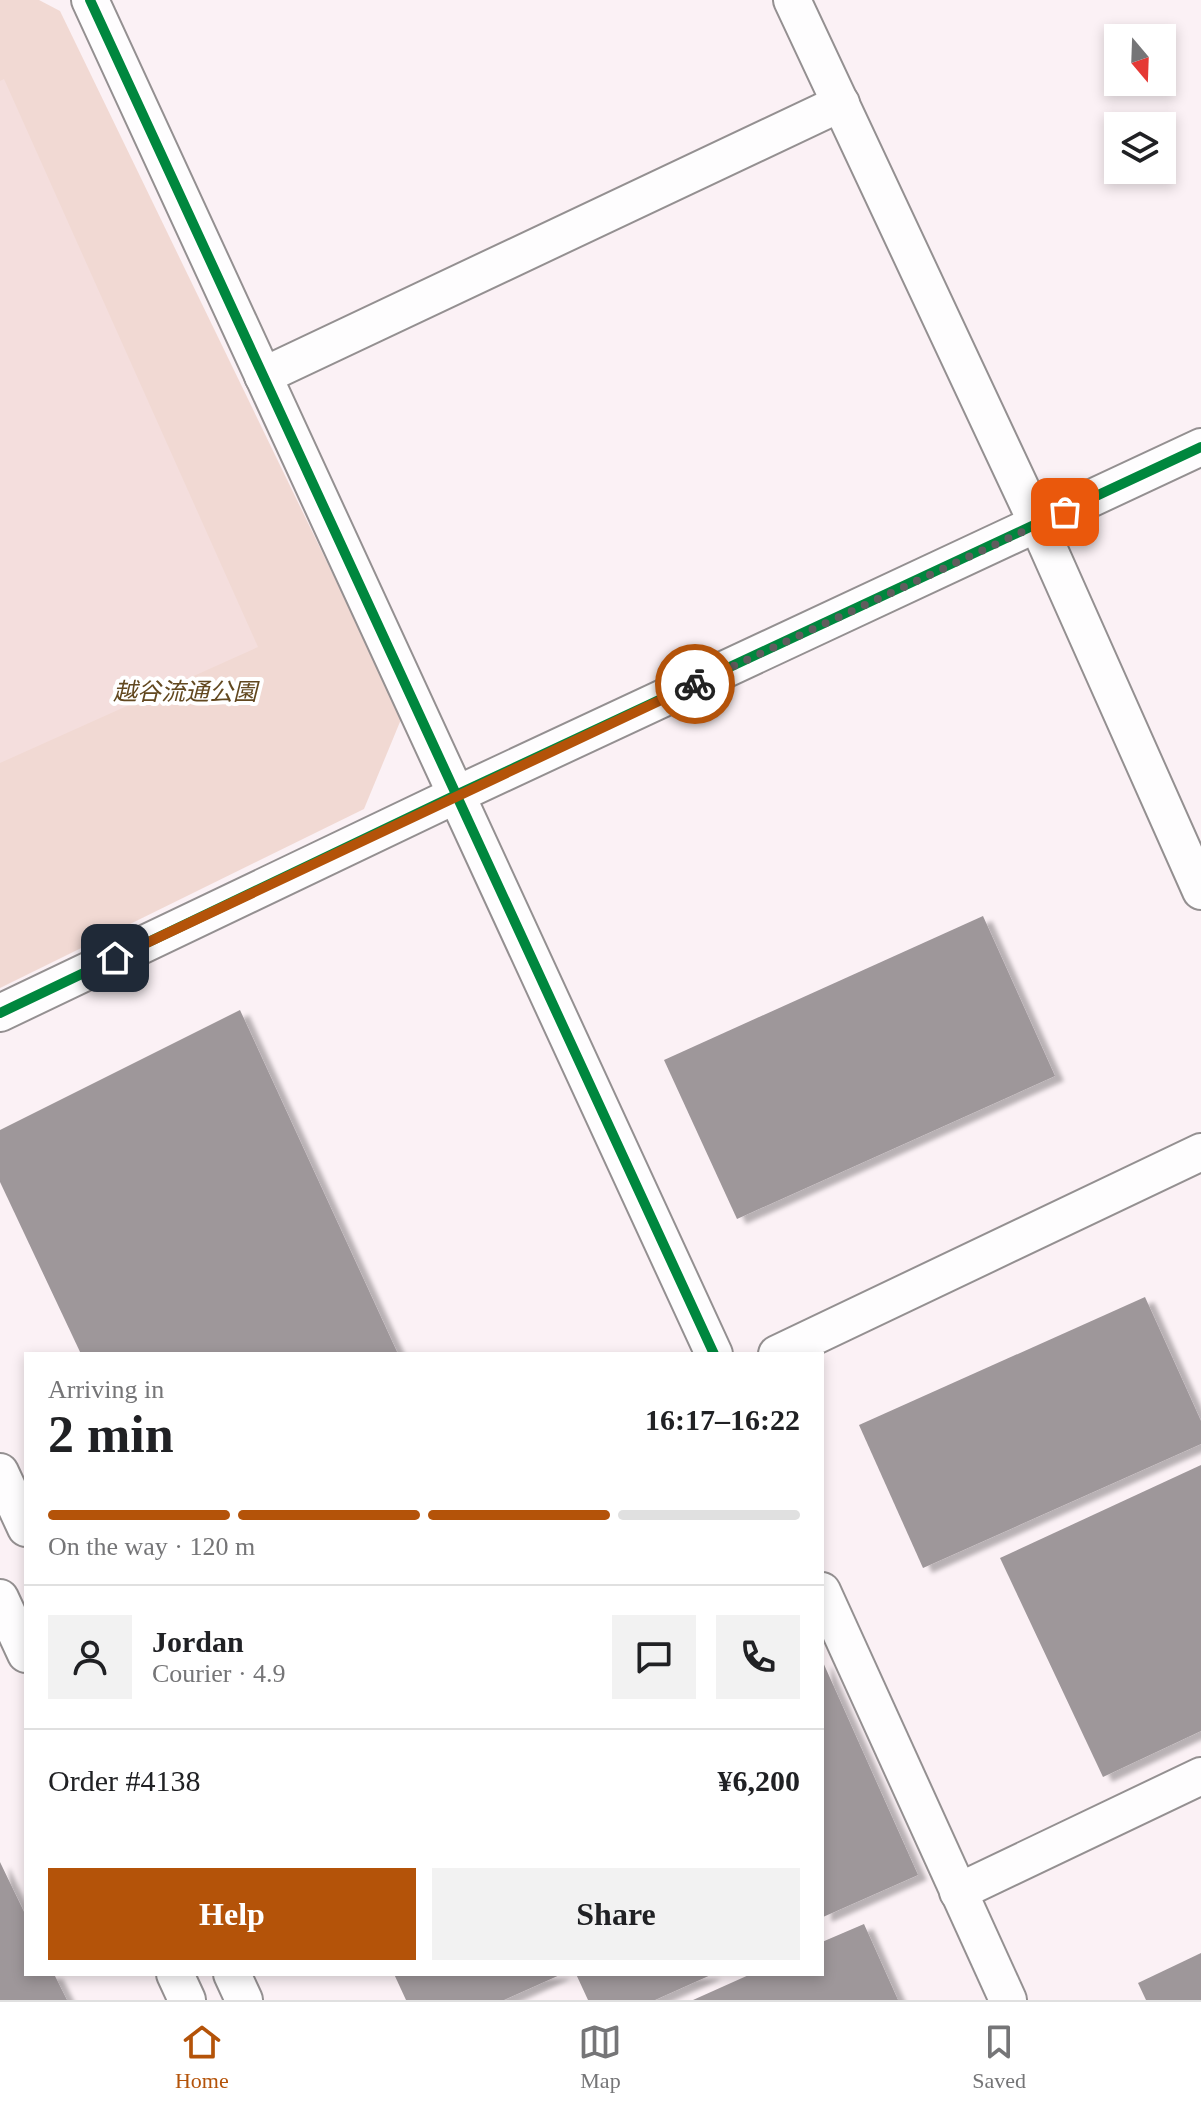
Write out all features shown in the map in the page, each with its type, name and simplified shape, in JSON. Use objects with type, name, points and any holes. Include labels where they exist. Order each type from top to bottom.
[{"type":"street","points":[[90,0],[713,1352]]},
{"type":"street","points":[[792,0],[1038,525],[1201,891]]},
{"type":"street","points":[[263,376],[841,103]]},
{"type":"street","points":[[0,1013],[458,794],[1201,447]]},
{"type":"street","points":[[781,1352],[1201,1152]]},
{"type":"street","points":[[0,1472],[24,1524]]},
{"type":"street","points":[[824,1595],[1008,2000]]},
{"type":"street","points":[[0,1598],[24,1650]]},
{"type":"street","points":[[958,1892],[1201,1776]]},
{"type":"street","points":[[176,1976],[187,2000]]},
{"type":"street","points":[[233,1976],[244,2000]]},
{"type":"green space","name":"越谷流通公園","points":[[0,0],[39,0],[60,11],[402,717],[364,809],[0,988]]},
{"type":"shaded area","points":[[4,79],[258,647],[0,763],[0,81]]},
{"type":"building","points":[[983,916],[1055,1076],[737,1219],[664,1060]]},
{"type":"building","points":[[240,1010],[397,1352],[80,1352],[0,1182],[0,1130]]},
{"type":"building","points":[[1145,1297],[1201,1421],[1201,1444],[923,1568],[859,1425]]},
{"type":"building","points":[[1201,1465],[1201,1731],[1103,1777],[1000,1558]]},
{"type":"building","points":[[824,1664],[918,1875],[824,1917]]},
{"type":"building","points":[[0,1862],[24,1912],[24,1976],[55,1976],[67,2000],[0,2000]]},
{"type":"building","points":[[864,1924],[898,2000],[693,2000],[747,1976],[824,1976],[824,1941]]},
{"type":"building","points":[[1201,1953],[1201,2000],[1146,2000],[1138,1983]]},
{"type":"building","points":[[395,1976],[558,1976],[504,2000],[406,2000]]},
{"type":"building","points":[[577,1976],[709,1976],[655,2000],[588,2000]]},
{"type":"cycle path","points":[[90,0],[713,1352]]},
{"type":"cycle path","points":[[0,1013],[458,794],[1201,447]]},
{"type":"way so far","points":[[695,684],[1065,512]]},
{"type":"route","points":[[115,958],[695,684]]}]
